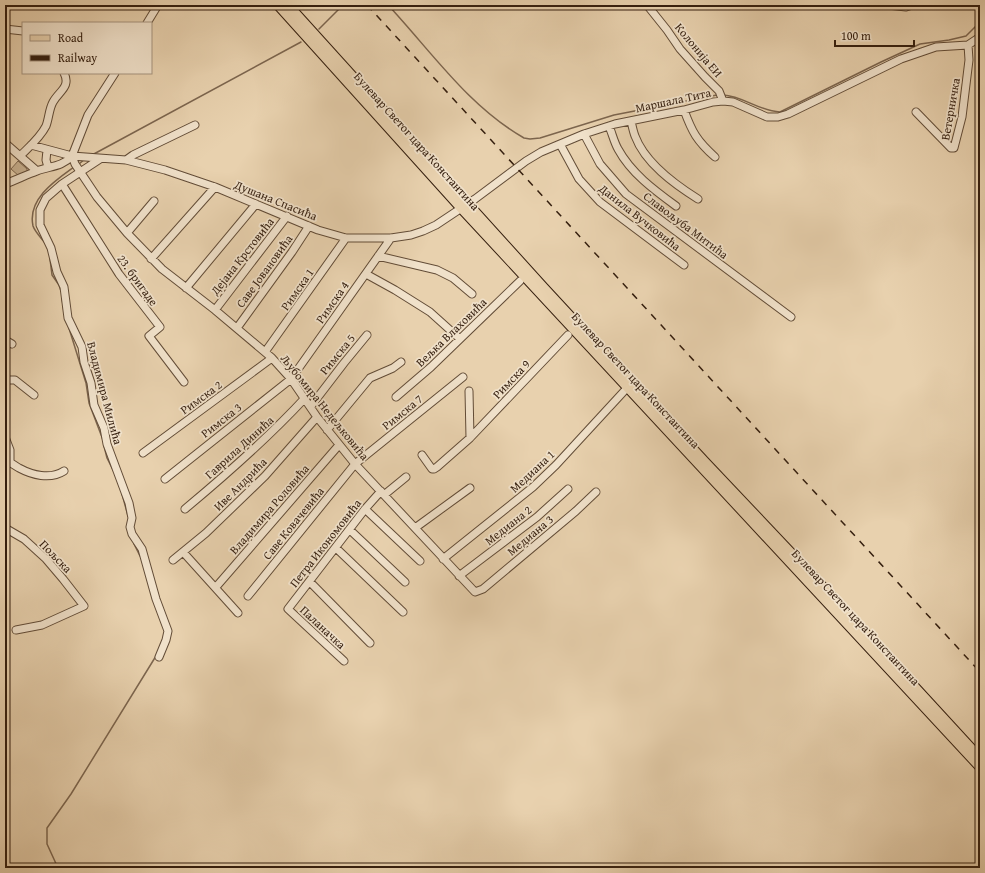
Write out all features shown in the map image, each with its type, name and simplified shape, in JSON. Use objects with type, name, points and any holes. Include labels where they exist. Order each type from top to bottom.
[{"type":"main road","name":"Булевар Светог цара Константина","points":[[278,5],[705,462],[812,574],[980,758]]},
{"type":"main road","name":"Булевар Светог цара Константина","points":[[288,5],[627,388],[980,767]]},
{"type":"street","points":[[147,22],[158,5]]},
{"type":"street","name":"Колонија ЕИ","points":[[647,5],[668,30],[680,49],[721,96]]},
{"type":"street","points":[[888,5],[906,7],[912,5]]},
{"type":"street","points":[[5,29],[22,32]]},
{"type":"street","name":"Маршала Тита","points":[[465,206],[534,155],[584,134],[631,120],[684,110],[713,102],[721,96],[762,116],[773,118],[778,117],[788,114],[901,59],[936,47],[968,45],[979,38]]},
{"type":"street","name":"Ветерничка","points":[[916,112],[951,148],[954,148],[962,117],[969,60],[968,45]]},
{"type":"street","points":[[20,156],[43,131],[52,102],[65,86],[67,78],[65,74]]},
{"type":"street","points":[[6,182],[48,167],[61,165],[72,156],[88,115],[114,74]]},
{"type":"street","points":[[684,110],[690,127],[702,146],[715,157]]},
{"type":"street","points":[[631,120],[634,135],[641,149],[666,176],[698,198]]},
{"type":"street","points":[[126,160],[133,155],[194,125]]},
{"type":"street","points":[[609,126],[618,149],[635,172],[656,192],[676,206]]},
{"type":"street","name":"Славољуба Митића","points":[[584,134],[600,164],[626,194],[791,317]]},
{"type":"street","points":[[5,143],[37,171]]},
{"type":"street","name":"Данила Вучковића","points":[[560,144],[576,174],[600,202],[684,265]]},
{"type":"street","name":"Душана Спасића","points":[[31,145],[72,156],[126,160],[166,170],[215,187],[309,226],[346,238],[391,238],[412,235],[423,231],[465,206]]},
{"type":"street","points":[[47,150],[46,160],[48,167]]},
{"type":"street","name":"Љубомира Недељковића","points":[[72,156],[77,168],[97,197],[127,233],[162,269],[215,310],[272,358],[291,379],[311,406],[317,417],[355,464],[475,592]]},
{"type":"street","name":"Владимира Милића","points":[[100,159],[77,168],[43,202],[39,215],[40,225],[51,248],[57,272],[64,287],[68,318],[82,347],[84,362],[91,383],[94,405],[104,428],[108,448],[129,503],[132,518],[130,527],[132,534],[142,549],[156,599],[168,631],[168,636],[159,657]]},
{"type":"street","name":"23. бригаде","points":[[62,184],[119,274],[160,327],[149,336],[184,382]]},
{"type":"street","points":[[151,258],[215,187]]},
{"type":"street","points":[[127,233],[154,201]]},
{"type":"street","points":[[186,288],[256,204]]},
{"type":"street","name":"Дејана Крстовића","points":[[215,310],[287,216]]},
{"type":"street","name":"Саве Јовановића","points":[[237,328],[309,226]]},
{"type":"street","name":"Римска 1","points":[[266,352],[346,238]]},
{"type":"street","name":"Римска 4","points":[[291,379],[391,238]]},
{"type":"street","points":[[378,256],[437,270],[453,278],[472,294]]},
{"type":"street","points":[[366,274],[430,312],[460,340]]},
{"type":"street","name":"Вељка Влаховића","points":[[396,397],[460,340],[520,281]]},
{"type":"street","name":"Римска 5","points":[[311,406],[344,362],[367,335]]},
{"type":"street","name":"Римска 9","points":[[422,455],[429,467],[434,469],[470,438],[568,335]]},
{"type":"street","points":[[5,340],[12,344]]},
{"type":"street","name":"Римска 2","points":[[143,454],[272,358]]},
{"type":"street","points":[[327,430],[370,378],[393,368],[401,362]]},
{"type":"street","name":"Римска 7","points":[[355,464],[463,377]]},
{"type":"street","name":"Римска 3","points":[[165,479],[291,379]]},
{"type":"street","points":[[5,380],[15,380],[34,395]]},
{"type":"street","name":"Медиана 1","points":[[443,559],[533,488],[556,466],[627,388]]},
{"type":"street","points":[[469,391],[470,438]]},
{"type":"street","name":"Гаврила Динића","points":[[185,508],[225,476],[258,446],[305,398]]},
{"type":"street","name":"Иве Андрића","points":[[173,560],[206,533],[265,476],[317,417]]},
{"type":"street","points":[[5,437],[10,450],[7,461],[24,470],[40,475],[54,476],[64,471]]},
{"type":"street","name":"Владимира Роловића","points":[[216,587],[339,445]]},
{"type":"street","name":"Саве Ковачевића","points":[[248,596],[355,464]]},
{"type":"street","name":"Петра Икономовића","points":[[288,609],[365,509],[383,493],[406,477]]},
{"type":"street","points":[[415,528],[470,488]]},
{"type":"street","name":"Медиана 2","points":[[460,576],[537,517],[568,489]]},
{"type":"street","name":"Медиана 3","points":[[475,592],[483,589],[576,511],[596,492]]},
{"type":"street","points":[[365,509],[420,562]]},
{"type":"street","name":"Пољска","points":[[5,528],[24,539],[46,559],[84,606],[42,625],[16,630]]},
{"type":"street","points":[[350,530],[405,582]]},
{"type":"street","points":[[336,548],[403,612]]},
{"type":"street","points":[[183,552],[238,613]]},
{"type":"street","points":[[310,582],[370,643]]},
{"type":"street","name":"Паланачка","points":[[288,609],[344,661]]},
{"type":"shaded area","points":[[18,161],[27,169],[27,172],[19,176],[11,169]]},
{"type":"waterway","points":[[319,29],[343,5]]},
{"type":"waterway","points":[[388,5],[451,77],[468,94],[504,125],[524,138],[540,138],[614,115],[717,95]]},
{"type":"waterway","points":[[723,95],[737,98],[765,109],[780,112],[920,44],[966,36],[980,22]]},
{"type":"waterway","points":[[92,155],[301,42]]},
{"type":"waterway","points":[[79,164],[85,159]]},
{"type":"waterway","points":[[46,244],[33,226],[32,216],[34,207],[44,191],[74,167]]},
{"type":"waterway","points":[[50,259],[52,275],[61,291]]},
{"type":"waterway","points":[[62,298],[64,312]]},
{"type":"waterway","points":[[68,325],[86,383],[89,403],[103,440]]},
{"type":"waterway","points":[[104,446],[107,458],[114,472]]},
{"type":"waterway","points":[[122,494],[128,516]]},
{"type":"waterway","points":[[134,544],[140,556]]},
{"type":"waterway","points":[[58,868],[47,844],[47,828],[71,794],[156,656]]},
{"type":"railway","points":[[367,5],[980,672]]}]
